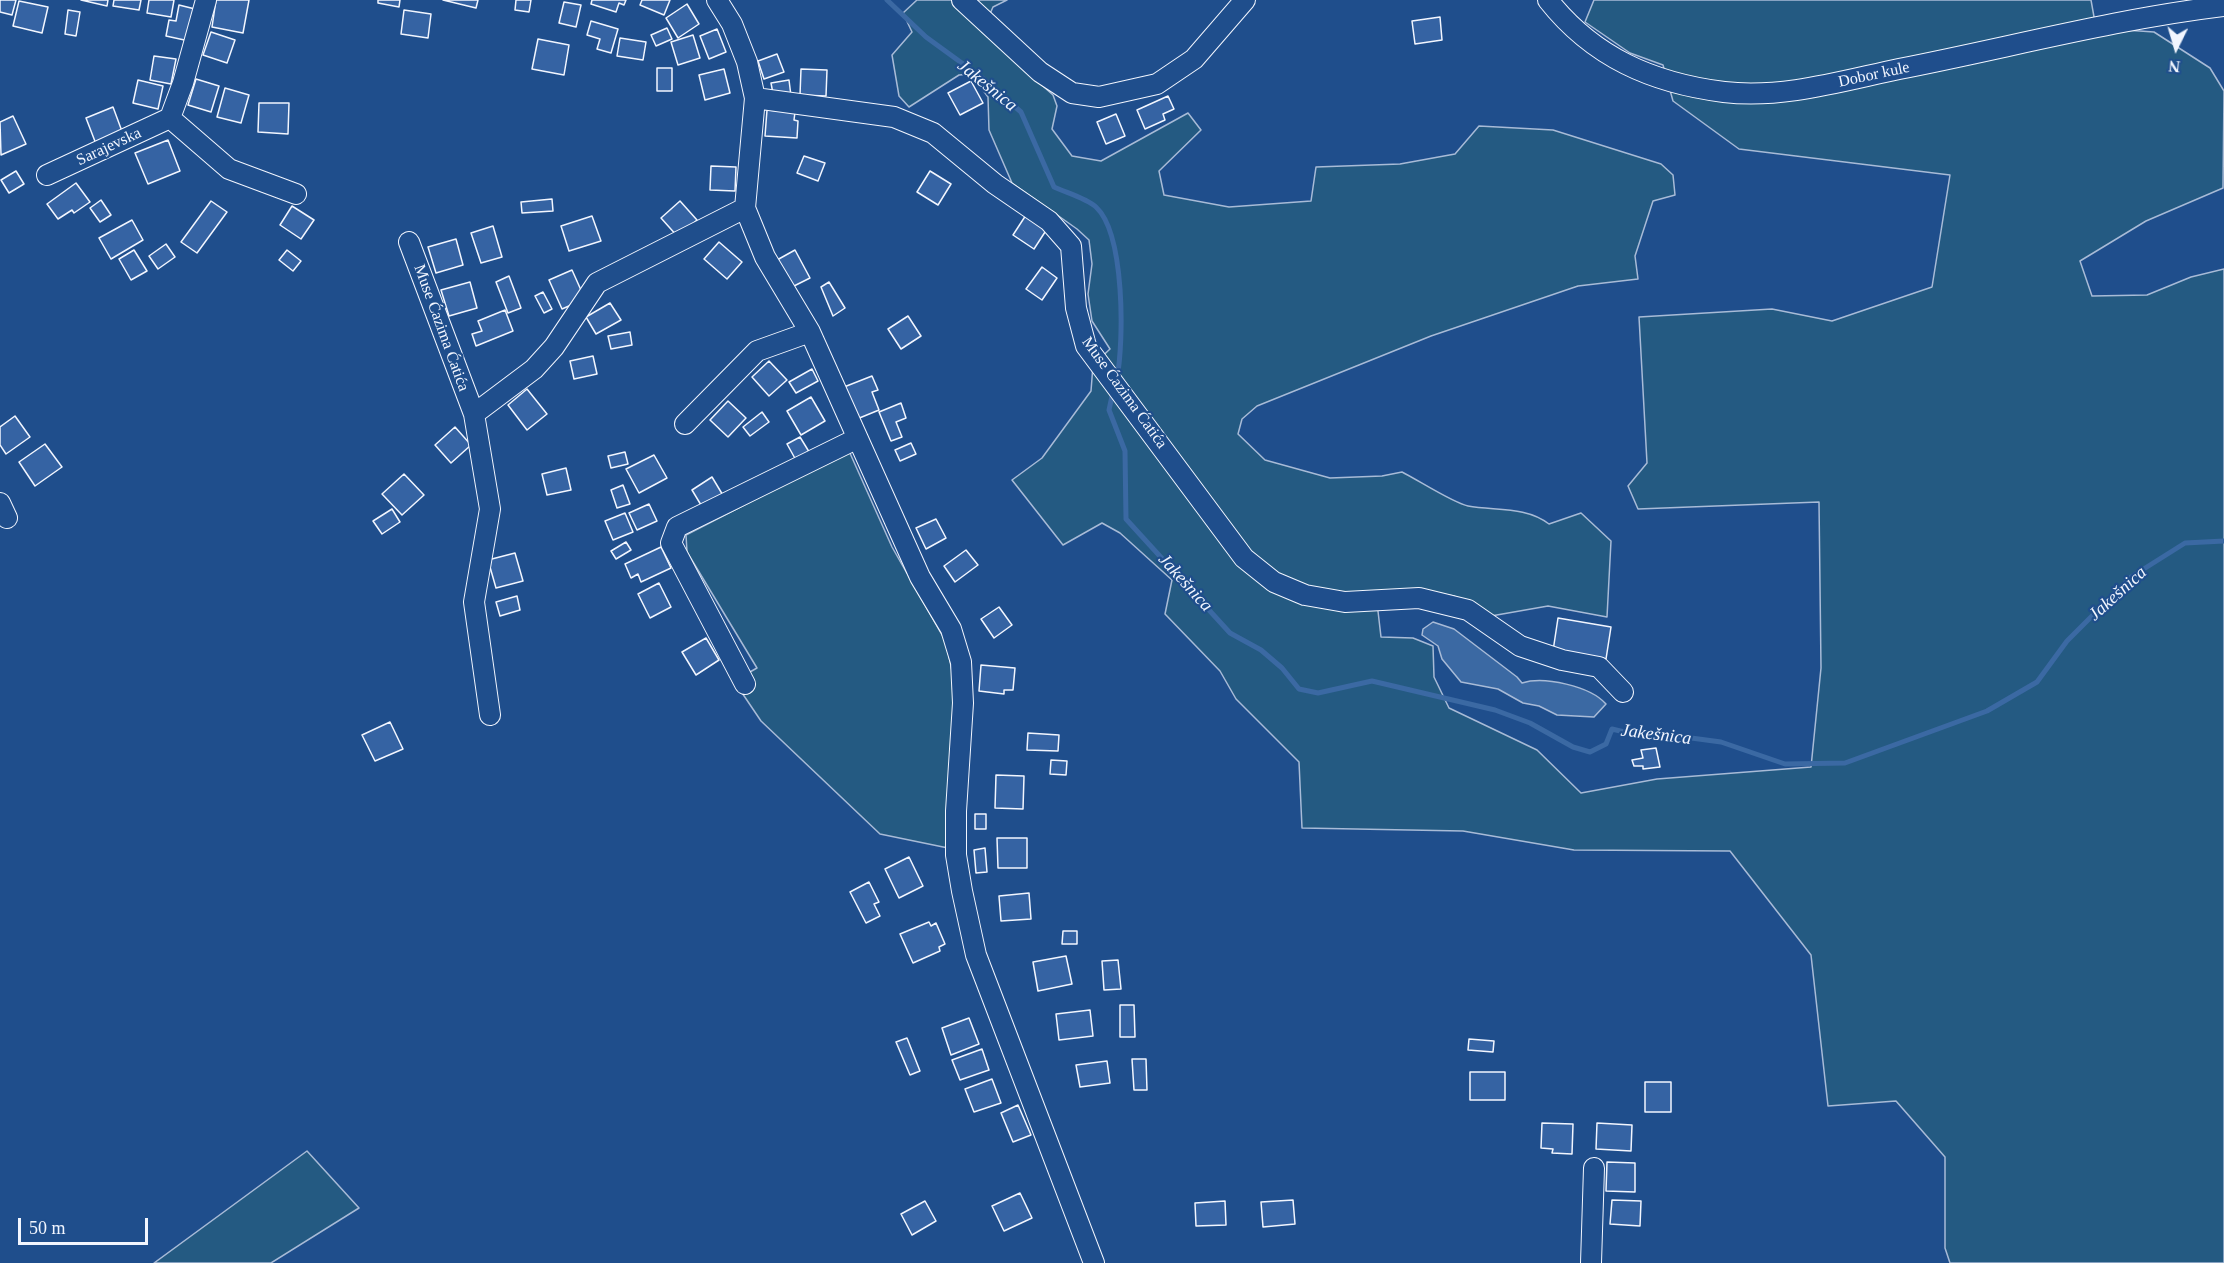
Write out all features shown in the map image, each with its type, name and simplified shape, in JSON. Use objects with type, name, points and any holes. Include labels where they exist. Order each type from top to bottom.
[{"type":"street","points":[[206,0],[183,83],[170,118],[229,169],[296,194]]},
{"type":"street","points":[[717,0],[732,24],[747,62],[755,98],[745,208],[765,256],[810,332],[856,439],[920,577],[951,629],[961,662],[963,703],[956,811],[956,855],[976,955],[1094,1263]]},
{"type":"street","points":[[962,0],[1040,72],[1072,93],[1098,97],[1157,84],[1194,59],[1245,0]]},
{"type":"street","name":"Dobor kule","points":[[1548,0],[1570,27],[1596,48],[1650,75],[1724,92],[1770,93],[1818,87],[2167,13],[2224,6]]},
{"type":"street","name":"Muse Ćazima Ćatića","points":[[755,98],[894,117],[933,133],[995,184],[1049,221],[1071,246],[1076,308],[1080,333],[1086,346],[1244,558],[1274,582],[1305,595],[1345,602],[1419,598],[1468,610],[1520,646],[1562,660],[1599,668],[1623,692]]},
{"type":"street","name":"Sarajevska","points":[[47,175],[170,118]]},
{"type":"street","name":"Muse Ćazima Ćatića","points":[[474,414],[534,369],[554,347],[597,283],[745,208]]},
{"type":"street","name":"Muse Ćazima Ćatića","points":[[409,242],[474,414],[490,509],[474,603],[490,715]]},
{"type":"street","points":[[685,424],[757,351],[810,332]]},
{"type":"street","points":[[745,684],[671,543],[677,527],[856,439]]},
{"type":"street","points":[[1591,1263],[1594,1168]]},
{"type":"shaded area","points":[[917,0],[1007,0],[993,7],[982,32],[1053,95],[1057,106],[1052,129],[1072,156],[1101,161],[1188,113],[1201,130],[1159,171],[1164,195],[1229,207],[1311,201],[1316,167],[1400,164],[1455,154],[1479,126],[1553,130],[1661,164],[1673,175],[1675,195],[1653,201],[1635,256],[1638,279],[1578,286],[1431,336],[1257,406],[1242,419],[1238,434],[1265,460],[1330,478],[1382,476],[1402,472],[1468,506],[1530,514],[1549,524],[1581,513],[1611,541],[1607,617],[1548,606],[1491,616],[1454,596],[1426,591],[1376,594],[1381,637],[1413,638],[1433,646],[1434,677],[1449,708],[1537,750],[1581,793],[1657,779],[1811,767],[1821,668],[1819,502],[1638,509],[1628,486],[1647,463],[1639,317],[1772,309],[1832,321],[1932,287],[1950,175],[1739,149],[1673,101],[1663,65],[1630,53],[1585,22],[1594,0],[2091,0],[2096,28],[2154,32],[2210,68],[2224,91],[2223,188],[2146,221],[2080,261],[2092,296],[2147,295],[2191,277],[2224,269],[2224,1263],[1950,1263],[1945,1248],[1945,1157],[1896,1101],[1828,1106],[1811,955],[1730,851],[1574,850],[1463,831],[1302,828],[1299,762],[1236,699],[1220,671],[1165,614],[1172,580],[1120,533],[1102,523],[1063,545],[1012,480],[1042,458],[1091,391],[1093,365],[1110,349],[1092,321],[1088,294],[1092,264],[1089,240],[1012,183],[989,130],[988,97],[971,74],[959,75],[909,107],[899,96],[892,55],[912,32],[903,13]]},
{"type":"shaded area","points":[[849,451],[892,547],[946,642],[957,695],[948,848],[880,834],[761,721],[734,681],[757,668],[687,552],[686,535]]},
{"type":"shaded area","points":[[1433,622],[1454,629],[1522,683],[1542,681],[1566,684],[1589,692],[1606,704],[1594,717],[1557,715],[1539,706],[1523,703],[1498,689],[1461,682],[1442,659],[1438,646],[1422,635],[1423,629]]},
{"type":"shaded area","points":[[307,1151],[359,1208],[271,1263],[154,1263]]},
{"type":"building","points":[[0,0],[16,0],[12,15],[0,12]]},
{"type":"building","points":[[81,0],[108,0],[107,6]]},
{"type":"building","points":[[114,0],[141,0],[139,10],[113,6]]},
{"type":"building","points":[[149,0],[174,0],[171,17],[147,13]]},
{"type":"building","points":[[216,0],[249,0],[243,33],[212,27]]},
{"type":"building","points":[[378,0],[400,0],[399,7],[378,3]]},
{"type":"building","points":[[443,0],[478,0],[476,8]]},
{"type":"building","points":[[516,0],[531,0],[529,12],[515,10]]},
{"type":"building","points":[[592,0],[626,0],[624,5],[619,3],[616,12],[591,4]]},
{"type":"building","points":[[642,0],[670,0],[664,15],[640,5]]},
{"type":"building","points":[[19,1],[48,7],[42,33],[13,26]]},
{"type":"building","points":[[564,2],[581,5],[576,27],[559,23]]},
{"type":"building","points":[[687,4],[699,24],[678,38],[666,18]]},
{"type":"building","points":[[179,5],[195,9],[189,41],[166,36],[169,20],[176,21]]},
{"type":"building","points":[[68,10],[80,12],[76,36],[65,34]]},
{"type":"building","points":[[404,10],[431,14],[428,38],[401,34]]},
{"type":"building","points":[[1440,17],[1442,40],[1415,44],[1412,21]]},
{"type":"building","points":[[591,21],[618,29],[611,53],[597,49],[600,39],[587,35]]},
{"type":"building","points":[[667,28],[672,39],[656,46],[651,35]]},
{"type":"building","points":[[717,29],[726,52],[709,59],[700,36]]},
{"type":"building","points":[[211,32],[235,40],[227,63],[203,55]]},
{"type":"building","points":[[693,35],[700,58],[678,65],[671,42]]},
{"type":"building","points":[[620,38],[646,42],[643,60],[617,56]]},
{"type":"building","points":[[538,39],[569,45],[564,75],[532,69]]},
{"type":"building","points":[[777,54],[784,72],[764,79],[758,61]]},
{"type":"building","points":[[154,56],[176,59],[171,84],[150,80]]},
{"type":"building","points":[[657,68],[672,68],[672,91],[657,91]]},
{"type":"building","points":[[724,69],[730,93],[705,100],[699,75]]},
{"type":"building","points":[[801,69],[827,70],[826,96],[800,95]]},
{"type":"building","points":[[196,79],[219,86],[211,112],[188,105]]},
{"type":"building","points":[[138,80],[163,86],[158,109],[133,103]]},
{"type":"building","points":[[789,80],[791,96],[774,99],[771,83]]},
{"type":"building","points":[[971,81],[983,103],[960,115],[948,93]]},
{"type":"building","points":[[225,88],[249,95],[241,123],[217,117]]},
{"type":"building","points":[[1168,96],[1174,109],[1163,114],[1165,120],[1145,129],[1137,110]]},
{"type":"building","points":[[259,103],[289,103],[288,134],[258,132]]},
{"type":"building","points":[[113,107],[123,134],[96,144],[86,118]]},
{"type":"building","points":[[767,110],[795,112],[794,120],[798,121],[797,138],[765,136]]},
{"type":"building","points":[[1116,114],[1125,136],[1106,144],[1097,122]]},
{"type":"building","points":[[13,116],[26,144],[1,155],[0,122]]},
{"type":"building","points":[[168,140],[180,171],[148,184],[135,153]]},
{"type":"building","points":[[804,156],[825,163],[818,181],[797,173]]},
{"type":"building","points":[[711,166],[736,167],[735,191],[710,190]]},
{"type":"building","points":[[16,171],[24,184],[9,193],[1,180]]},
{"type":"building","points":[[930,171],[951,184],[938,205],[917,192]]},
{"type":"building","points":[[76,183],[90,202],[74,213],[72,210],[58,219],[47,204]]},
{"type":"building","points":[[552,199],[553,211],[522,213],[521,202]]},
{"type":"building","points":[[101,200],[111,215],[100,222],[90,208]]},
{"type":"building","points":[[211,201],[227,212],[197,253],[181,242]]},
{"type":"building","points":[[680,201],[697,220],[678,237],[661,218]]},
{"type":"building","points":[[292,206],[314,220],[301,239],[280,225]]},
{"type":"building","points":[[1026,215],[1047,229],[1034,249],[1013,235]]},
{"type":"building","points":[[592,216],[601,241],[569,251],[561,226]]},
{"type":"building","points":[[132,220],[143,240],[111,259],[99,238]]},
{"type":"building","points":[[493,226],[502,257],[481,263],[471,233]]},
{"type":"building","points":[[456,239],[463,265],[436,273],[428,247]]},
{"type":"building","points":[[719,242],[742,262],[727,279],[704,259]]},
{"type":"building","points":[[166,244],[175,257],[158,269],[149,256]]},
{"type":"building","points":[[134,250],[147,271],[131,280],[119,259]]},
{"type":"building","points":[[287,250],[301,261],[293,271],[279,260]]},
{"type":"building","points":[[795,250],[810,278],[792,287],[777,260]]},
{"type":"building","points":[[1042,267],[1057,278],[1042,300],[1026,289]]},
{"type":"building","points":[[572,270],[585,299],[562,309],[549,280]]},
{"type":"building","points":[[509,276],[521,308],[508,313],[496,282]]},
{"type":"building","points":[[470,282],[477,308],[449,316],[441,290]]},
{"type":"building","points":[[829,282],[845,308],[833,316],[821,287]]},
{"type":"building","points":[[543,292],[552,309],[544,313],[535,296]]},
{"type":"building","points":[[610,303],[621,320],[596,334],[586,317]]},
{"type":"building","points":[[505,310],[513,331],[476,346],[472,334],[482,331],[478,321]]},
{"type":"building","points":[[908,316],[921,336],[901,349],[888,329]]},
{"type":"building","points":[[630,332],[632,345],[611,349],[608,336]]},
{"type":"building","points":[[593,356],[597,374],[574,379],[570,361]]},
{"type":"building","points":[[769,361],[787,380],[769,396],[752,377]]},
{"type":"building","points":[[812,369],[818,381],[796,393],[789,382]]},
{"type":"building","points":[[872,376],[878,390],[872,392],[879,410],[857,419],[844,387]]},
{"type":"building","points":[[527,389],[547,414],[527,430],[508,405]]},
{"type":"building","points":[[811,397],[825,421],[801,435],[787,411]]},
{"type":"building","points":[[728,401],[746,418],[728,437],[710,420]]},
{"type":"building","points":[[901,403],[906,418],[896,422],[902,437],[891,441],[879,412]]},
{"type":"building","points":[[762,412],[769,422],[750,436],[743,427]]},
{"type":"building","points":[[15,416],[30,437],[6,454],[0,445],[0,427]]},
{"type":"building","points":[[455,427],[471,445],[451,463],[435,445]]},
{"type":"building","points":[[800,437],[811,455],[797,462],[787,444]]},
{"type":"building","points":[[911,443],[916,454],[900,461],[895,450]]},
{"type":"building","points":[[45,444],[62,467],[35,486],[19,462]]},
{"type":"building","points":[[625,452],[628,464],[611,468],[608,456]]},
{"type":"building","points":[[654,455],[667,478],[639,493],[626,469]]},
{"type":"building","points":[[566,468],[571,490],[547,495],[542,474]]},
{"type":"building","points":[[404,474],[424,495],[402,515],[382,494]]},
{"type":"building","points":[[712,477],[724,497],[704,510],[692,490]]},
{"type":"building","points":[[623,485],[630,504],[617,508],[611,490]]},
{"type":"building","points":[[649,504],[657,521],[637,530],[629,513]]},
{"type":"building","points":[[392,509],[400,522],[382,534],[373,521]]},
{"type":"building","points":[[625,513],[633,532],[613,540],[605,521]]},
{"type":"building","points":[[936,519],[946,538],[926,549],[916,528]]},
{"type":"building","points":[[626,542],[631,550],[616,559],[611,551]]},
{"type":"building","points":[[661,547],[671,568],[641,582],[638,574],[631,578],[625,564]]},
{"type":"building","points":[[966,550],[978,565],[955,582],[944,566]]},
{"type":"building","points":[[515,553],[523,581],[496,588],[488,560]]},
{"type":"building","points":[[659,583],[671,607],[650,618],[638,594]]},
{"type":"building","points":[[517,596],[520,610],[500,616],[496,602]]},
{"type":"building","points":[[999,607],[1012,625],[994,638],[981,619]]},
{"type":"building","points":[[1558,618],[1611,627],[1606,659],[1553,651]]},
{"type":"building","points":[[706,638],[719,660],[696,675],[682,652]]},
{"type":"building","points":[[981,665],[1015,668],[1013,690],[1004,690],[1004,694],[979,691]]},
{"type":"building","points":[[390,722],[403,749],[375,761],[362,735]]},
{"type":"building","points":[[1028,733],[1059,735],[1058,751],[1027,750]]},
{"type":"building","points":[[1656,748],[1660,767],[1643,769],[1643,766],[1634,766],[1632,760],[1643,758],[1641,750]]},
{"type":"building","points":[[1051,760],[1067,761],[1066,775],[1050,774]]},
{"type":"building","points":[[996,775],[1024,776],[1023,809],[995,808]]},
{"type":"building","points":[[975,814],[986,814],[986,829],[975,829]]},
{"type":"building","points":[[997,838],[1027,838],[1027,868],[998,868]]},
{"type":"building","points":[[985,848],[987,872],[976,873],[974,850]]},
{"type":"building","points":[[909,857],[923,886],[899,898],[885,869]]},
{"type":"building","points":[[869,882],[879,902],[874,904],[880,916],[866,923],[850,892]]},
{"type":"building","points":[[1029,893],[1031,919],[1001,921],[999,896]]},
{"type":"building","points":[[929,922],[931,926],[936,923],[945,944],[939,947],[940,951],[913,963],[900,934]]},
{"type":"building","points":[[1063,931],[1077,931],[1077,944],[1062,944]]},
{"type":"building","points":[[1066,956],[1072,984],[1038,991],[1033,962]]},
{"type":"building","points":[[1118,960],[1121,989],[1104,990],[1102,961]]},
{"type":"building","points":[[1120,1005],[1134,1005],[1135,1037],[1120,1037]]},
{"type":"building","points":[[1090,1010],[1093,1036],[1059,1040],[1056,1014]]},
{"type":"building","points":[[969,1018],[979,1044],[951,1055],[942,1028]]},
{"type":"building","points":[[907,1038],[920,1071],[910,1075],[896,1042]]},
{"type":"building","points":[[1469,1039],[1494,1041],[1493,1052],[1468,1050]]},
{"type":"building","points":[[982,1049],[989,1070],[960,1080],[952,1060]]},
{"type":"building","points":[[1132,1059],[1146,1059],[1147,1090],[1134,1090]]},
{"type":"building","points":[[1107,1061],[1110,1083],[1080,1087],[1076,1065]]},
{"type":"building","points":[[1470,1072],[1505,1072],[1505,1100],[1470,1100]]},
{"type":"building","points":[[992,1079],[1001,1103],[974,1112],[965,1089]]},
{"type":"building","points":[[1645,1082],[1671,1082],[1671,1112],[1645,1112]]},
{"type":"building","points":[[1018,1105],[1031,1135],[1013,1142],[1001,1113]]},
{"type":"building","points":[[1542,1123],[1573,1124],[1572,1154],[1552,1153],[1553,1149],[1541,1148]]},
{"type":"building","points":[[1597,1123],[1632,1125],[1631,1151],[1596,1149]]},
{"type":"building","points":[[1607,1162],[1635,1163],[1635,1192],[1606,1191]]},
{"type":"building","points":[[1020,1193],[1032,1218],[1004,1231],[992,1206]]},
{"type":"building","points":[[1293,1200],[1295,1224],[1263,1227],[1261,1202]]},
{"type":"building","points":[[1612,1200],[1641,1201],[1640,1226],[1610,1224]]},
{"type":"building","points":[[925,1201],[936,1221],[912,1235],[901,1214]]},
{"type":"building","points":[[1225,1201],[1226,1225],[1196,1226],[1195,1203]]},
{"type":"waterway","name":"Jakešnica","points":[[887,0],[926,37],[981,77],[1021,112],[1054,187],[1092,204],[1106,221],[1117,263],[1120,289],[1121,339],[1117,378]]},
{"type":"waterway","name":"Jakešnica","points":[[1112,396],[1109,410],[1125,451],[1126,519],[1230,633],[1261,650],[1282,668],[1299,689],[1318,693],[1372,681],[1495,710],[1530,723],[1573,747],[1590,752],[1606,744],[1612,729],[1641,736],[1669,735],[1721,742],[1785,764],[1845,763],[1987,711],[2037,682],[2067,641],[2131,577],[2185,543],[2224,541]]}]
